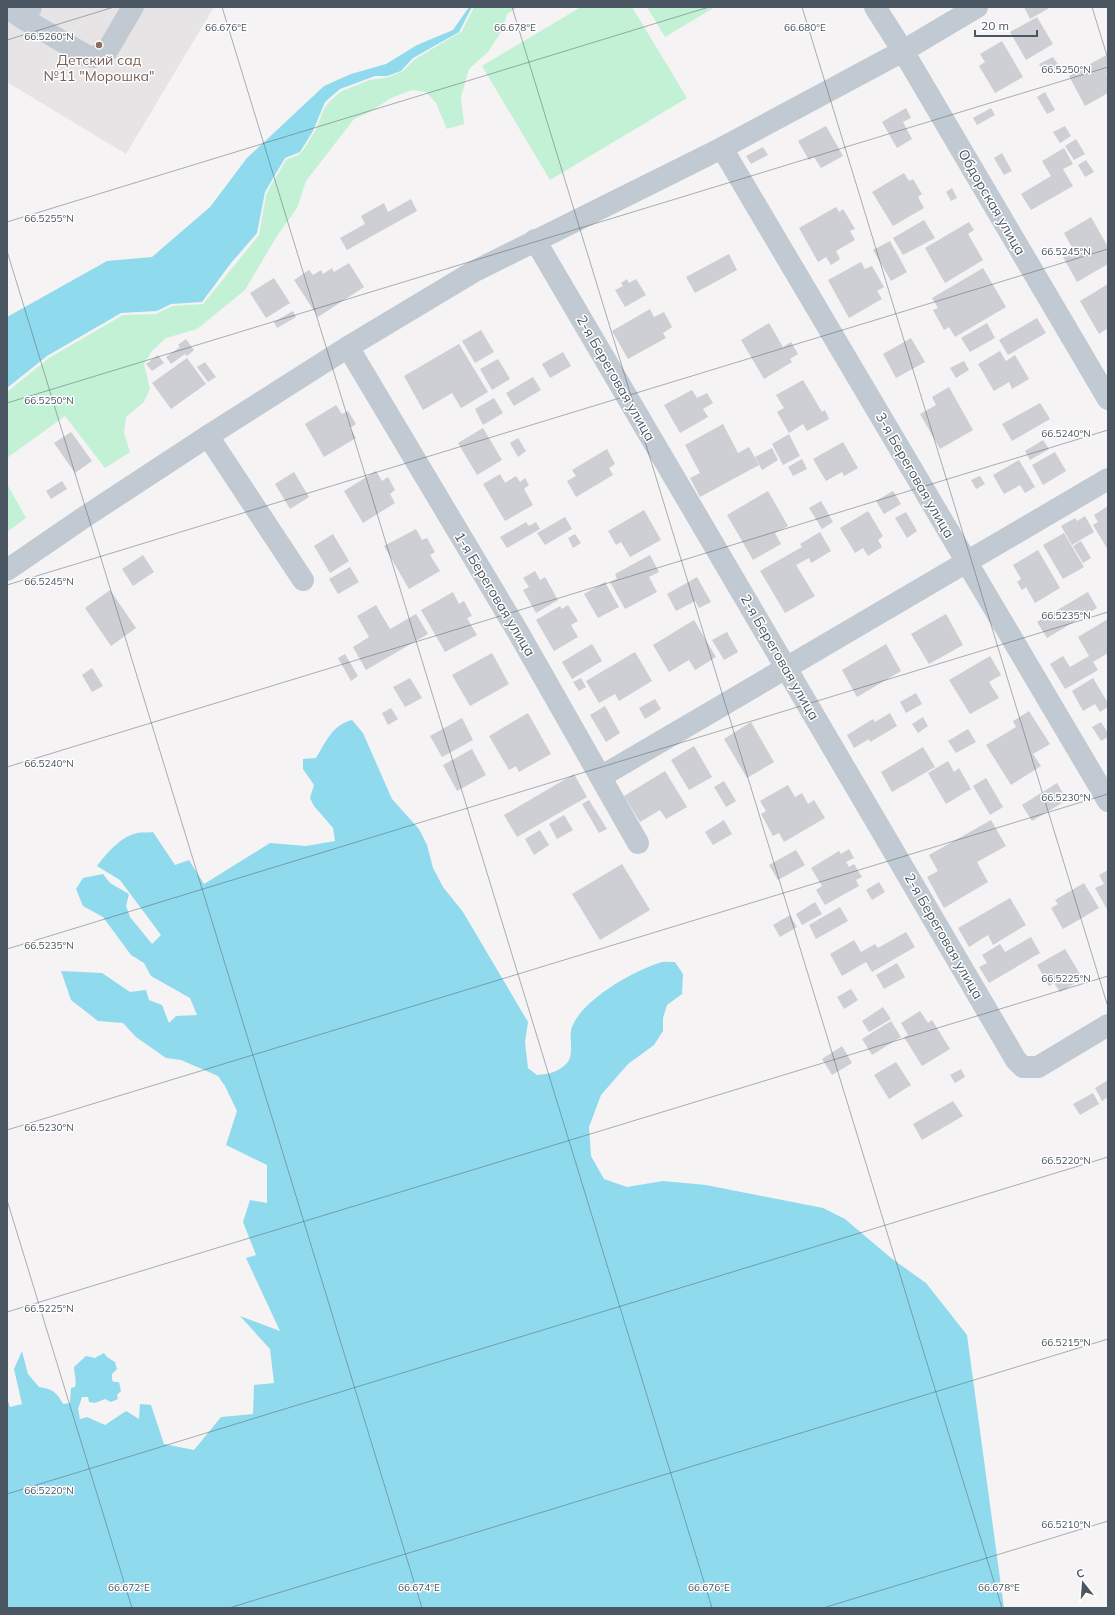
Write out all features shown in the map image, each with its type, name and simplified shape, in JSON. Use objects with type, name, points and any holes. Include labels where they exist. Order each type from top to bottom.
[{"type":"street","points":[[17,15],[87,56],[93,57],[106,51],[132,7]]},
{"type":"street","name":"Обдорская улица","points":[[875,7],[903,51],[1108,399]]},
{"type":"street","points":[[7,570],[208,436],[348,347],[474,272],[722,148],[903,51],[977,7]]},
{"type":"street","name":"3-я Береговая улица","points":[[722,148],[1108,801]]},
{"type":"street","name":"2-я Береговая улица","points":[[536,240],[1016,1060],[1023,1067],[1030,1068],[1042,1065],[1108,1025]]},
{"type":"street","name":"1-я Береговая улица","points":[[348,347],[518,632],[602,776],[638,843]]},
{"type":"street","points":[[208,436],[303,580]]},
{"type":"street","points":[[602,776],[965,561],[1108,479]]},
{"type":"shaded area","name":"Детский сад №11 \"Морошка\"","points":[[7,7],[214,7],[126,154],[7,82]]},
{"type":"green space","points":[[474,7],[518,7],[507,14],[503,29],[488,52],[469,69],[461,97],[464,124],[447,129],[436,103],[426,92],[412,90],[391,98],[370,112],[354,119],[306,181],[297,208],[277,236],[245,290],[197,329],[166,338],[152,351],[144,364],[150,389],[144,402],[126,417],[124,433],[130,452],[105,468],[65,416],[7,458],[7,392],[49,358],[123,315],[156,314],[172,306],[203,304],[259,235],[266,195],[270,187],[286,160],[298,155],[304,149],[315,131],[324,109],[331,100],[342,91],[370,80],[389,77],[403,71],[414,60],[462,31]]},
{"type":"green space","points":[[581,7],[632,7],[687,98],[550,180],[482,66]]},
{"type":"green space","points":[[647,7],[715,7],[665,37]]},
{"type":"green space","points":[[7,484],[26,518],[7,532]]},
{"type":"water","points":[[469,7],[472,7],[459,32],[413,58],[401,71],[387,76],[375,76],[340,89],[325,102],[313,131],[300,152],[285,158],[265,192],[257,233],[231,263],[202,302],[171,304],[157,311],[121,313],[47,356],[7,388],[7,317],[107,261],[152,257],[210,207],[247,158],[324,86],[351,74],[386,64],[417,45],[453,30]]},
{"type":"water","points":[[352,720],[363,733],[392,799],[419,829],[427,845],[433,868],[443,887],[463,912],[528,1022],[525,1042],[528,1068],[537,1075],[554,1072],[561,1069],[567,1063],[571,1055],[572,1027],[586,1007],[610,988],[648,967],[663,962],[675,962],[683,974],[682,994],[667,1005],[663,1018],[663,1031],[654,1045],[628,1064],[601,1095],[589,1127],[591,1156],[604,1179],[627,1187],[663,1181],[706,1185],[823,1208],[845,1219],[891,1258],[926,1283],[967,1335],[1004,1608],[7,1608],[7,1398],[10,1407],[22,1404],[14,1369],[22,1351],[28,1374],[39,1387],[51,1390],[56,1394],[63,1404],[70,1403],[71,1388],[75,1387],[76,1382],[74,1367],[86,1356],[95,1358],[104,1353],[115,1362],[117,1369],[112,1374],[112,1380],[114,1382],[119,1382],[121,1391],[117,1395],[118,1399],[111,1402],[105,1399],[95,1403],[89,1402],[88,1397],[82,1397],[78,1409],[80,1419],[87,1417],[105,1425],[126,1411],[139,1419],[140,1404],[151,1405],[164,1444],[194,1450],[221,1417],[253,1414],[254,1385],[274,1383],[270,1349],[240,1316],[280,1331],[246,1258],[256,1255],[243,1222],[250,1200],[267,1203],[267,1165],[226,1145],[237,1111],[225,1086],[218,1076],[181,1060],[166,1058],[136,1037],[123,1023],[98,1021],[71,1000],[61,971],[102,973],[130,992],[146,990],[149,1000],[162,1005],[169,1023],[176,1016],[197,1015],[190,998],[151,976],[144,963],[131,955],[103,917],[83,906],[76,889],[83,878],[103,874],[110,883],[129,894],[126,906],[130,917],[152,944],[161,935],[120,880],[97,866],[110,851],[125,838],[137,833],[153,832],[175,865],[189,860],[204,884],[270,843],[306,846],[335,841],[333,828],[314,806],[310,798],[314,785],[303,769],[303,759],[316,758],[334,730],[345,722]]},
{"type":"building","points":[[1024,7],[1051,7],[1030,19]]},
{"type":"building","points":[[1037,17],[1053,44],[1026,60],[1010,32]]},
{"type":"building","points":[[1002,41],[1023,77],[995,93],[979,66],[985,62],[980,54]]},
{"type":"building","points":[[1108,54],[1108,72],[1106,73],[1108,76],[1108,93],[1085,106],[1069,76]]},
{"type":"building","points":[[1053,57],[1059,66],[1045,74],[1039,64]]},
{"type":"building","points":[[1045,92],[1055,110],[1047,114],[1037,97]]},
{"type":"building","points":[[906,108],[911,118],[903,122],[912,139],[897,148],[882,122]]},
{"type":"building","points":[[991,108],[995,115],[977,125],[973,118]]},
{"type":"building","points":[[826,126],[843,156],[821,168],[814,157],[809,160],[798,141]]},
{"type":"building","points":[[1065,126],[1071,136],[1060,143],[1053,132]]},
{"type":"building","points":[[1076,139],[1085,154],[1074,160],[1065,146]]},
{"type":"building","points":[[763,147],[768,155],[751,164],[746,156]]},
{"type":"building","points":[[1064,148],[1073,164],[1063,169],[1073,186],[1031,210],[1021,194],[1051,176],[1042,161]]},
{"type":"building","points":[[1002,153],[1012,171],[1004,175],[994,158]]},
{"type":"building","points":[[1086,160],[1094,172],[1085,177],[1078,165]]},
{"type":"building","points":[[904,173],[909,181],[913,179],[922,194],[918,197],[924,208],[893,226],[872,192]]},
{"type":"building","points":[[952,188],[957,198],[951,201],[946,192]]},
{"type":"building","points":[[411,199],[417,211],[347,250],[340,238],[365,224],[361,216],[384,203],[388,212]]},
{"type":"building","points":[[836,207],[839,212],[843,209],[855,229],[850,231],[855,240],[836,251],[840,259],[831,265],[826,257],[818,262],[799,228]]},
{"type":"building","points":[[1091,217],[1108,247],[1108,264],[1077,282],[1063,257],[1074,251],[1064,233]]},
{"type":"building","points":[[924,220],[935,238],[903,255],[893,238]]},
{"type":"building","points":[[969,222],[974,230],[968,234],[983,260],[945,283],[925,248]]},
{"type":"building","points":[[890,241],[907,272],[891,281],[873,250]]},
{"type":"building","points":[[729,254],[737,270],[695,293],[686,277]]},
{"type":"building","points":[[861,262],[865,269],[872,266],[884,287],[877,291],[882,299],[849,318],[828,280]]},
{"type":"building","points":[[349,263],[364,287],[318,317],[294,280],[309,270],[313,275],[321,270],[323,274],[332,268],[334,272]]},
{"type":"building","points":[[983,268],[1006,307],[955,337],[949,327],[944,330],[933,310],[938,308],[932,298]]},
{"type":"building","points":[[274,278],[290,303],[266,318],[250,293]]},
{"type":"building","points":[[627,279],[629,283],[636,279],[646,295],[625,307],[615,290],[623,286],[621,283]]},
{"type":"building","points":[[1108,284],[1108,328],[1099,334],[1080,301]]},
{"type":"building","points":[[650,309],[654,317],[664,312],[672,327],[663,333],[666,338],[628,359],[612,331]]},
{"type":"building","points":[[293,311],[296,317],[277,328],[274,322]]},
{"type":"building","points":[[1037,318],[1046,333],[1008,355],[999,340]]},
{"type":"building","points":[[769,323],[783,347],[791,342],[798,354],[790,359],[792,362],[764,379],[741,340]]},
{"type":"building","points":[[987,323],[995,338],[970,352],[961,338]]},
{"type":"building","points":[[481,330],[494,352],[475,363],[462,341]]},
{"type":"building","points":[[911,338],[925,362],[896,378],[883,354]]},
{"type":"building","points":[[186,339],[194,350],[187,356],[185,354],[171,364],[166,357],[180,347],[178,345]]},
{"type":"building","points":[[459,344],[488,392],[461,408],[452,393],[423,410],[404,376]]},
{"type":"building","points":[[1000,351],[1006,361],[1015,355],[1029,379],[1012,389],[1009,382],[994,391],[978,364]]},
{"type":"building","points":[[563,352],[571,366],[550,378],[542,364]]},
{"type":"building","points":[[158,355],[164,363],[152,371],[146,364]]},
{"type":"building","points":[[187,358],[206,384],[171,409],[152,383]]},
{"type":"building","points":[[498,359],[510,379],[492,390],[480,369]]},
{"type":"building","points":[[964,361],[969,370],[956,378],[950,368]]},
{"type":"building","points":[[205,362],[216,377],[208,382],[197,367]]},
{"type":"building","points":[[533,377],[541,390],[514,406],[506,393]]},
{"type":"building","points":[[803,380],[822,412],[825,410],[829,419],[807,431],[803,424],[789,433],[777,412],[784,408],[776,395]]},
{"type":"building","points":[[949,387],[973,430],[940,449],[920,414],[936,405],[932,397]]},
{"type":"building","points":[[692,390],[697,398],[707,393],[713,403],[703,409],[708,417],[680,433],[664,405]]},
{"type":"building","points":[[494,398],[503,413],[483,425],[475,409]]},
{"type":"building","points":[[1040,403],[1050,419],[1012,441],[1002,424]]},
{"type":"building","points":[[336,405],[342,414],[348,411],[356,424],[350,428],[356,438],[324,457],[305,424]]},
{"type":"building","points":[[723,424],[738,453],[749,447],[759,465],[700,497],[690,478],[700,473],[685,445]]},
{"type":"building","points":[[483,428],[502,460],[477,475],[458,443]]},
{"type":"building","points":[[71,432],[92,461],[75,473],[54,443]]},
{"type":"building","points":[[789,434],[800,456],[783,465],[772,444]]},
{"type":"building","points":[[518,438],[526,451],[518,457],[510,443]]},
{"type":"building","points":[[1043,440],[1049,449],[1030,460],[1025,451]]},
{"type":"building","points":[[843,442],[858,468],[844,476],[842,472],[826,481],[813,459]]},
{"type":"building","points":[[772,448],[778,460],[762,470],[755,457]]},
{"type":"building","points":[[607,449],[615,464],[609,468],[613,475],[576,497],[567,481],[576,476],[572,470]]},
{"type":"building","points":[[1055,452],[1066,471],[1043,485],[1032,465]]},
{"type":"building","points":[[802,459],[807,469],[793,476],[788,467]]},
{"type":"building","points":[[1019,460],[1035,487],[1025,493],[1020,485],[1004,494],[993,475]]},
{"type":"building","points":[[376,471],[382,481],[388,477],[395,490],[390,494],[395,503],[363,523],[344,491]]},
{"type":"building","points":[[294,472],[309,497],[290,509],[275,484]]},
{"type":"building","points":[[500,474],[505,483],[516,476],[520,482],[525,478],[529,485],[524,489],[533,505],[505,521],[483,484]]},
{"type":"building","points":[[980,476],[985,484],[976,489],[971,480]]},
{"type":"building","points":[[62,481],[67,489],[51,499],[46,491]]},
{"type":"building","points":[[768,491],[788,526],[775,533],[781,544],[753,560],[727,515]]},
{"type":"building","points":[[893,491],[901,504],[884,514],[876,501]]},
{"type":"building","points":[[821,501],[833,522],[822,529],[809,508]]},
{"type":"building","points":[[1108,506],[1108,550],[1093,525],[1098,522],[1094,515]]},
{"type":"building","points":[[644,510],[661,540],[630,557],[621,542],[616,545],[608,531]]},
{"type":"building","points":[[868,511],[883,536],[878,540],[882,547],[868,556],[863,548],[855,553],[840,528]]},
{"type":"building","points":[[906,512],[917,531],[907,538],[895,518]]},
{"type":"building","points":[[1085,516],[1094,532],[1072,545],[1061,526],[1075,518],[1077,521]]},
{"type":"building","points":[[565,517],[572,529],[545,545],[537,533]]},
{"type":"building","points":[[526,522],[529,526],[536,522],[540,529],[507,548],[500,537]]},
{"type":"building","points":[[416,529],[422,540],[427,538],[435,552],[430,555],[440,571],[409,589],[384,546]]},
{"type":"building","points":[[820,532],[831,551],[811,563],[809,558],[796,565],[815,596],[785,613],[760,571],[802,547],[800,544]]},
{"type":"building","points":[[1064,533],[1084,567],[1063,579],[1043,545]]},
{"type":"building","points":[[333,534],[349,561],[330,573],[314,546]]},
{"type":"building","points":[[575,534],[581,543],[573,548],[568,538]]},
{"type":"building","points":[[1081,541],[1091,558],[1083,563],[1073,546]]},
{"type":"building","points":[[1038,550],[1060,588],[1035,603],[1026,587],[1022,590],[1017,582],[1021,579],[1013,565]]},
{"type":"building","points":[[143,555],[154,572],[133,586],[122,569]]},
{"type":"building","points":[[650,555],[659,572],[649,577],[657,592],[625,609],[610,582],[617,579],[615,574]]},
{"type":"building","points":[[350,567],[359,582],[338,594],[329,579]]},
{"type":"building","points":[[535,571],[540,580],[545,577],[558,600],[536,613],[523,590],[529,587],[523,578]]},
{"type":"building","points":[[697,577],[711,602],[699,608],[695,601],[676,611],[667,594]]},
{"type":"building","points":[[605,582],[619,607],[598,618],[584,594]]},
{"type":"building","points":[[110,590],[136,628],[111,646],[85,608]]},
{"type":"building","points":[[453,592],[459,604],[464,601],[472,616],[467,618],[477,635],[445,652],[421,610]]},
{"type":"building","points":[[1088,592],[1097,608],[1047,638],[1037,622]]},
{"type":"building","points":[[376,605],[390,629],[416,614],[428,634],[366,670],[353,647],[369,637],[357,616]]},
{"type":"building","points":[[568,605],[578,621],[571,625],[578,637],[554,651],[536,620],[560,606],[562,609]]},
{"type":"building","points":[[946,614],[963,645],[929,664],[911,634]]},
{"type":"building","points":[[1108,619],[1108,653],[1093,662],[1098,670],[1065,689],[1050,664],[1063,656],[1070,667],[1089,656],[1078,637]]},
{"type":"building","points":[[694,620],[716,657],[695,670],[689,660],[669,672],[653,645]]},
{"type":"building","points":[[727,632],[738,652],[724,660],[712,640]]},
{"type":"building","points":[[592,644],[602,661],[572,679],[562,662]]},
{"type":"building","points":[[886,644],[901,671],[857,697],[842,670]]},
{"type":"building","points":[[635,652],[652,681],[619,701],[615,694],[599,703],[586,681]]},
{"type":"building","points":[[492,653],[509,684],[470,706],[452,675]]},
{"type":"building","points":[[345,654],[358,676],[351,681],[338,658]]},
{"type":"building","points":[[990,656],[1001,675],[989,682],[999,698],[970,714],[949,680]]},
{"type":"building","points":[[92,668],[103,686],[92,692],[82,675]]},
{"type":"building","points":[[410,678],[422,698],[405,707],[393,687]]},
{"type":"building","points":[[581,678],[586,687],[579,691],[573,682]]},
{"type":"building","points":[[1093,678],[1108,703],[1108,707],[1100,712],[1095,704],[1083,711],[1072,691]]},
{"type":"building","points":[[916,693],[922,704],[906,713],[900,702]]},
{"type":"building","points":[[655,699],[661,709],[645,719],[639,708]]},
{"type":"building","points":[[605,706],[620,733],[606,742],[590,715]]},
{"type":"building","points":[[391,708],[398,719],[388,725],[382,713]]},
{"type":"building","points":[[1029,711],[1050,744],[1033,754],[1041,766],[1011,785],[986,745],[1016,727],[1013,721]]},
{"type":"building","points":[[528,713],[551,754],[519,772],[516,766],[509,770],[489,736]]},
{"type":"building","points":[[890,713],[897,726],[870,742],[869,739],[854,748],[847,735],[873,719],[875,722]]},
{"type":"building","points":[[923,717],[928,726],[918,733],[912,724]]},
{"type":"building","points":[[462,718],[473,740],[442,757],[430,736]]},
{"type":"building","points":[[751,722],[774,762],[747,778],[724,739]]},
{"type":"building","points":[[1101,722],[1108,733],[1108,737],[1101,741],[1092,727]]},
{"type":"building","points":[[968,729],[976,742],[956,753],[948,741]]},
{"type":"building","points":[[694,746],[712,777],[689,790],[671,760]]},
{"type":"building","points":[[923,747],[935,767],[892,792],[881,772]]},
{"type":"building","points":[[472,749],[486,775],[457,791],[443,765]]},
{"type":"building","points":[[948,761],[954,772],[959,768],[971,789],[946,804],[928,773]]},
{"type":"building","points":[[665,771],[687,807],[666,819],[660,810],[640,822],[624,796]]},
{"type":"building","points":[[574,774],[587,797],[517,837],[504,815]]},
{"type":"building","points":[[986,778],[1003,807],[990,815],[973,786]]},
{"type":"building","points":[[724,781],[736,801],[726,807],[714,787]]},
{"type":"building","points":[[1057,783],[1067,800],[1032,821],[1022,805]]},
{"type":"building","points":[[788,785],[795,797],[802,793],[808,804],[814,800],[825,818],[784,842],[779,833],[773,836],[761,814],[766,811],[760,801]]},
{"type":"building","points":[[589,800],[607,829],[599,833],[582,804]]},
{"type":"building","points":[[564,815],[573,830],[557,839],[549,824]]},
{"type":"building","points":[[724,820],[732,834],[713,845],[705,832]]},
{"type":"building","points":[[991,820],[1006,846],[977,862],[988,882],[944,908],[927,877],[938,871],[929,855]]},
{"type":"building","points":[[540,830],[549,845],[534,855],[525,839]]},
{"type":"building","points":[[849,849],[854,858],[846,862],[849,867],[854,864],[862,877],[856,880],[859,886],[825,905],[816,890],[822,886],[811,868],[839,851],[841,854]]},
{"type":"building","points":[[796,850],[805,865],[778,880],[769,865]]},
{"type":"building","points":[[622,864],[650,910],[600,940],[572,894]]},
{"type":"building","points":[[1108,870],[1108,911],[1095,888],[1104,884],[1099,875]]},
{"type":"building","points":[[879,882],[885,892],[872,900],[866,890]]},
{"type":"building","points":[[1084,883],[1099,908],[1063,929],[1051,908],[1058,904],[1055,900]]},
{"type":"building","points":[[1010,898],[1026,925],[993,945],[988,935],[969,947],[958,928]]},
{"type":"building","points":[[815,902],[822,914],[802,925],[796,914]]},
{"type":"building","points":[[840,907],[848,921],[816,939],[809,925]]},
{"type":"building","points":[[790,915],[797,927],[780,937],[773,925]]},
{"type":"building","points":[[906,932],[915,947],[872,972],[866,962],[842,976],[830,954],[854,940],[861,952],[875,944],[878,948]]},
{"type":"building","points":[[1031,937],[1040,953],[989,983],[979,967],[987,963],[982,955],[1000,944],[1005,952]]},
{"type":"building","points":[[1065,949],[1083,979],[1060,992],[1054,983],[1049,986],[1037,965]]},
{"type":"building","points":[[897,963],[905,977],[884,989],[876,975]]},
{"type":"building","points":[[851,989],[858,1000],[844,1009],[837,997]]},
{"type":"building","points":[[883,1007],[891,1019],[869,1032],[862,1021]]},
{"type":"building","points":[[920,1011],[928,1023],[932,1020],[950,1049],[922,1066],[904,1037],[908,1035],[901,1023]]},
{"type":"building","points":[[891,1021],[901,1037],[872,1055],[862,1039]]},
{"type":"building","points":[[842,1046],[852,1063],[832,1075],[822,1059]]},
{"type":"building","points":[[896,1062],[911,1085],[889,1099],[874,1075]]},
{"type":"building","points":[[961,1069],[965,1077],[955,1083],[950,1075]]},
{"type":"building","points":[[1108,1080],[1108,1097],[1102,1101],[1095,1088]]},
{"type":"building","points":[[1093,1093],[1099,1104],[1080,1115],[1073,1104]]},
{"type":"building","points":[[953,1101],[963,1116],[922,1140],[913,1124]]},
{"type":"place","name":"Детский сад №11 \"Морошка\"","points":[[99,45]]}]
